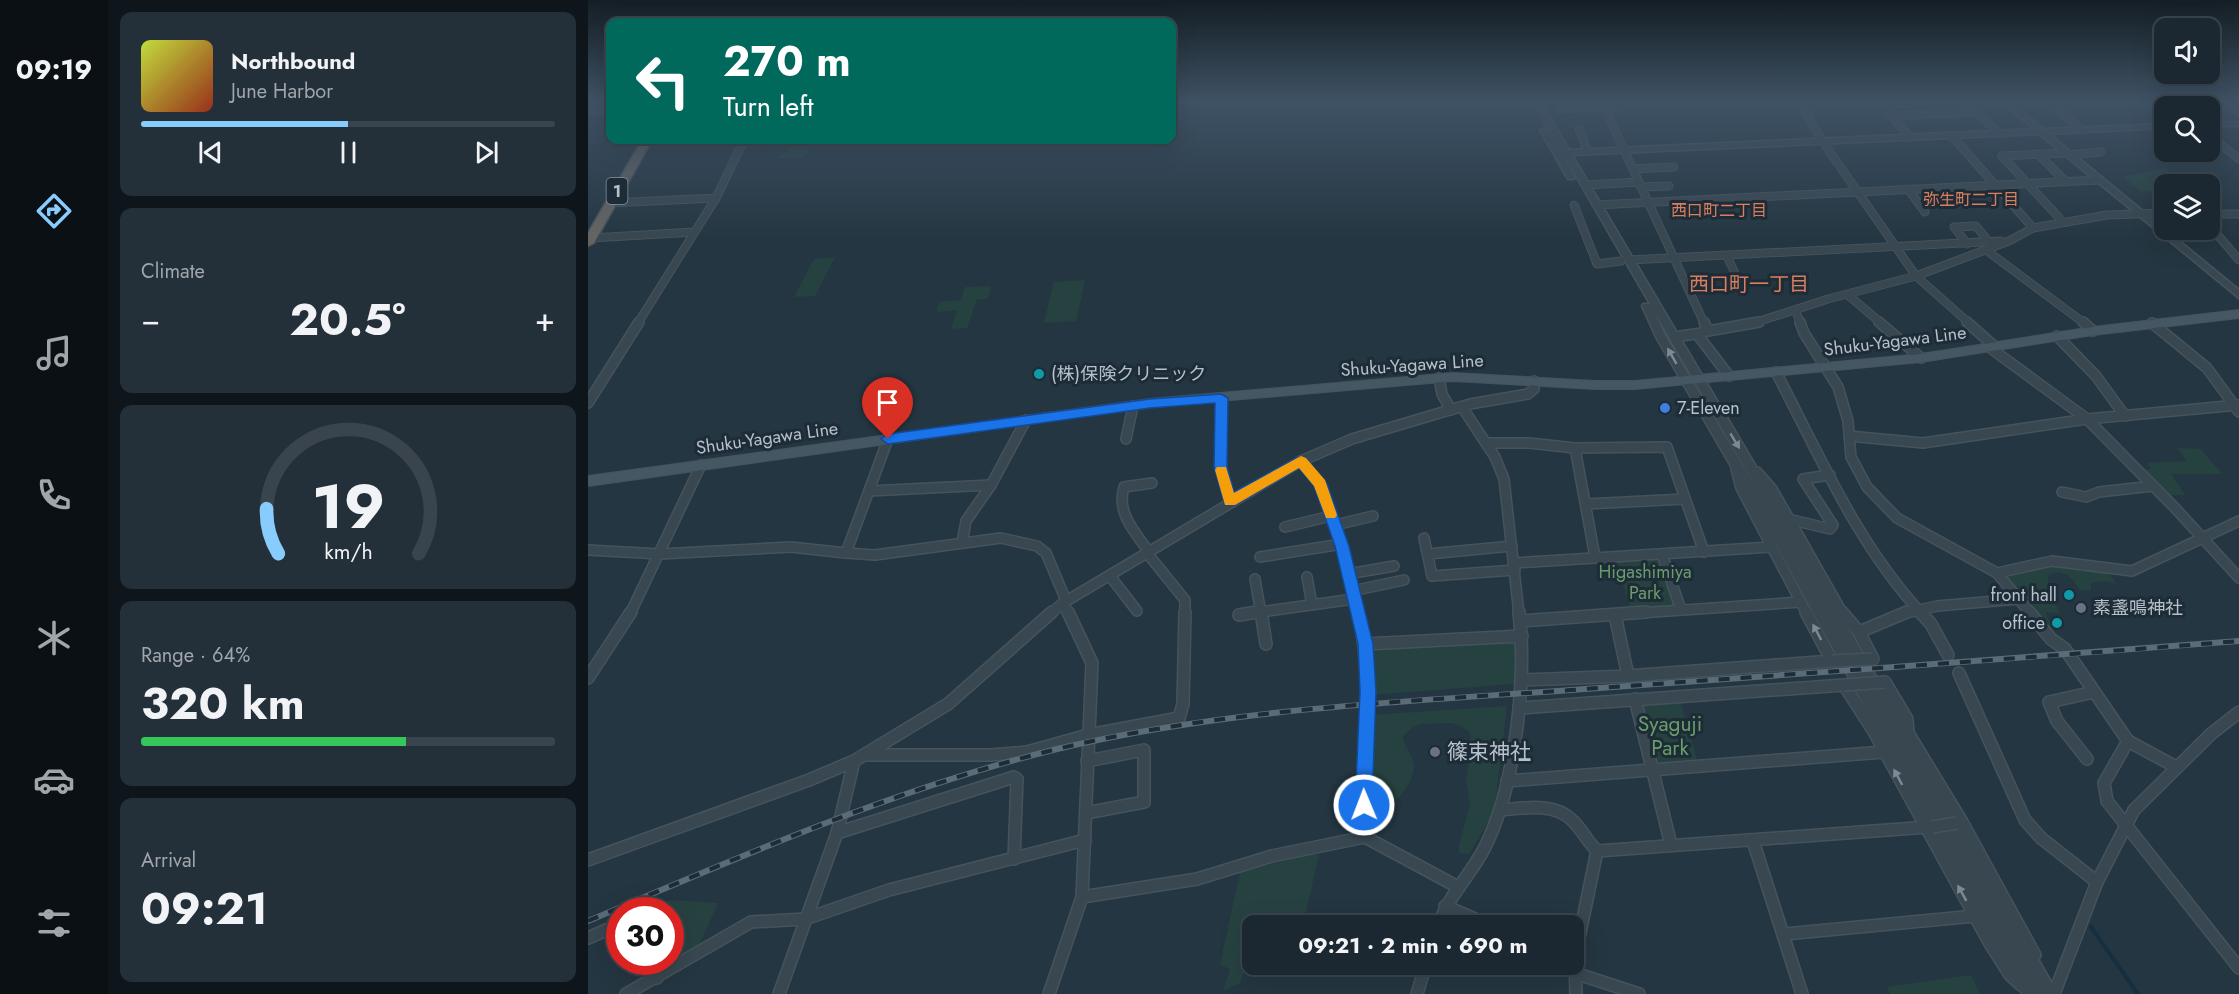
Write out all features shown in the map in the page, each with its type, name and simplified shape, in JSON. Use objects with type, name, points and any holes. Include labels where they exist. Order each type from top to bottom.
[{"type":"highway","name":"1","points":[[589,237],[636,146]]},
{"type":"highway","name":"1","points":[[589,237],[643,146]]},
{"type":"main road","name":"Shuku-Yagawa Line","points":[[588,481],[1133,405],[1439,378],[1474,377],[1603,386],[1829,368],[1921,358],[2152,323],[2239,314]]},
{"type":"street","points":[[588,403],[716,198],[741,146]]},
{"type":"street","points":[[1557,146],[1740,461],[2038,990]]},
{"type":"street","points":[[1558,146],[1585,185],[1625,260],[1674,337],[1692,379]]},
{"type":"street","points":[[1586,146],[1588,152]]},
{"type":"street","points":[[1623,146],[1708,332]]},
{"type":"street","points":[[1561,153],[1714,146]]},
{"type":"street","points":[[1826,146],[1916,276],[1991,346],[2087,419],[2239,578]]},
{"type":"street","points":[[1961,146],[2033,228]]},
{"type":"street","points":[[2058,146],[2239,295]]},
{"type":"street","points":[[2223,146],[2239,159]]},
{"type":"street","points":[[2063,222],[2002,156],[2101,152]]},
{"type":"street","points":[[2039,154],[2066,182]]},
{"type":"street","points":[[1633,169],[1674,167]]},
{"type":"street","points":[[1596,205],[2099,180]]},
{"type":"street","points":[[1585,185],[1669,186]]},
{"type":"street","points":[[1908,189],[1925,212]]},
{"type":"street","points":[[610,203],[716,198]]},
{"type":"street","points":[[1574,205],[1597,264],[1625,260],[2009,241]]},
{"type":"street","points":[[1674,337],[1752,324],[1916,276],[2009,241],[2033,228],[2063,222],[2154,213]]},
{"type":"street","points":[[2220,215],[2239,214]]},
{"type":"street","points":[[2229,215],[2239,222]]},
{"type":"street","points":[[1967,244],[1954,227],[1976,226],[1989,242]]},
{"type":"street","points":[[589,237],[695,232]]},
{"type":"street","points":[[2220,238],[2239,260]]},
{"type":"street","points":[[1986,250],[2072,312],[2093,331]]},
{"type":"street","points":[[1727,256],[1738,280]]},
{"type":"street","points":[[1848,295],[1921,358]]},
{"type":"street","points":[[1796,311],[1804,333],[1829,368],[1842,400],[1851,457],[1867,487],[1897,518],[1920,533],[1997,573],[2051,639],[2065,649],[2128,741],[2176,767]]},
{"type":"street","points":[[2152,323],[2207,368],[2239,412]]},
{"type":"street","points":[[1697,334],[1729,376]]},
{"type":"street","points":[[2057,336],[2096,376],[2109,397],[2125,416]]},
{"type":"street","points":[[1776,372],[1867,546],[1893,583],[1931,624],[1948,656]]},
{"type":"street","points":[[1439,378],[1442,394],[1451,410]]},
{"type":"street","points":[[588,860],[809,780],[859,758],[948,704],[1063,603],[1230,501],[1301,461],[1352,439],[1462,407],[1528,394],[1534,389],[1534,381]]},
{"type":"street","points":[[1221,398],[1221,467],[1230,501]]},
{"type":"street","points":[[1126,439],[1133,405]]},
{"type":"street","points":[[1849,436],[1923,443],[2087,419],[2235,405]]},
{"type":"street","points":[[1442,915],[1445,906],[1484,849],[1501,810],[1522,680],[1522,636],[1504,479],[1500,466],[1487,443],[1462,407]]},
{"type":"street","points":[[962,543],[966,521],[991,485],[1026,420]]},
{"type":"street","points":[[846,553],[888,439]]},
{"type":"street","points":[[1487,443],[1502,441],[1575,448],[1667,447],[1704,552]]},
{"type":"street","points":[[1575,448],[1595,557]]},
{"type":"street","points":[[1301,461],[1320,484],[1342,544],[1365,644],[1368,691],[1363,789],[1365,837]]},
{"type":"street","points":[[1522,680],[1628,676],[1873,659],[1859,632],[1846,620],[1772,489],[1740,461]]},
{"type":"street","points":[[1740,461],[1741,488],[1832,661]]},
{"type":"street","points":[[588,678],[612,639],[628,619],[701,465]]},
{"type":"street","points":[[1788,519],[1830,529],[1833,525],[1803,479],[1830,475]]},
{"type":"street","points":[[859,758],[1027,752],[1088,735],[1179,718],[1183,704],[1185,600],[1124,516],[1122,492],[1124,487],[1152,483]]},
{"type":"street","points":[[869,491],[991,485]]},
{"type":"street","points":[[2062,492],[2086,497],[2099,492],[2153,486]]},
{"type":"street","points":[[1586,504],[1685,499]]},
{"type":"street","points":[[1285,527],[1373,516]]},
{"type":"street","points":[[1997,573],[2052,561],[2132,571],[2239,521]]},
{"type":"street","points":[[588,550],[660,554],[790,547],[875,555],[1001,538],[1037,546],[1046,553],[1065,598],[1063,603],[1092,663],[1082,897],[1049,994]]},
{"type":"street","points":[[1424,538],[1432,576],[1595,557],[1771,547]]},
{"type":"street","points":[[1260,557],[1342,544]]},
{"type":"street","points":[[1428,554],[1512,546]]},
{"type":"street","points":[[1662,554],[1681,610]]},
{"type":"street","points":[[1348,574],[1394,566]]},
{"type":"street","points":[[1110,576],[1137,610]]},
{"type":"street","points":[[1307,577],[1312,604]]},
{"type":"street","points":[[1255,579],[1266,644]]},
{"type":"street","points":[[1239,615],[1312,604],[1404,580]]},
{"type":"street","points":[[1859,632],[1881,620],[1915,608],[2019,599]]},
{"type":"street","points":[[1520,621],[1801,602]]},
{"type":"street","points":[[1615,615],[1628,676]]},
{"type":"street","points":[[1365,644],[1522,636]]},
{"type":"street","points":[[1959,674],[2025,820],[2041,838],[2097,882]]},
{"type":"street","points":[[1519,708],[1885,682],[1906,718],[1908,733],[2038,959],[2038,990]]},
{"type":"street","points":[[1844,685],[1929,827],[1975,916],[2010,975],[2038,990]]},
{"type":"street","points":[[2087,759],[2057,721],[2049,702],[2094,693]]},
{"type":"street","points":[[1635,699],[1671,844]]},
{"type":"street","points":[[2054,994],[2097,882],[2139,802],[2239,712]]},
{"type":"street","points":[[2128,741],[2106,777],[2103,790],[2106,804],[2127,824],[2239,968]]},
{"type":"street","points":[[1086,813],[1144,802],[1144,750],[1087,760]]},
{"type":"street","points":[[1507,781],[1884,752]]},
{"type":"street","points":[[779,994],[837,832],[859,758]]},
{"type":"street","points":[[837,832],[1014,777],[1017,779],[1014,859]]},
{"type":"street","points":[[1501,810],[1557,809],[1572,819],[1582,837],[1597,851],[1929,827],[1960,822]]},
{"type":"street","points":[[1082,897],[1197,879],[1272,856],[1365,837],[1458,887]]},
{"type":"street","points":[[626,994],[751,922],[805,919],[889,890],[1085,840]]},
{"type":"street","points":[[1753,841],[1785,934],[1802,994]]},
{"type":"street","points":[[1583,915],[1597,851]]},
{"type":"street","points":[[1445,906],[1466,915]]},
{"type":"street","points":[[1785,934],[1975,916]]},
{"type":"street","points":[[588,938],[606,930]]},
{"type":"street","points":[[1418,994],[1423,975]]},
{"type":"street","points":[[1576,994],[1578,975]]},
{"type":"street","points":[[1581,975],[1639,994]]},
{"type":"green space","points":[[792,146],[810,146],[803,158],[776,158],[788,152]]},
{"type":"green space","points":[[2163,168],[2174,174],[2154,174],[2154,192],[2140,191],[2123,177]]},
{"type":"green space","points":[[835,257],[815,296],[794,297],[814,259]]},
{"type":"green space","points":[[1085,280],[1076,321],[1044,323],[1054,282]]},
{"type":"green space","points":[[991,286],[988,299],[977,299],[967,328],[951,329],[957,310],[936,312],[939,302],[961,300],[965,287]]},
{"type":"green space","points":[[2177,448],[2201,449],[2222,474],[2171,474],[2185,495],[2167,495],[2142,470],[2151,469],[2147,463],[2187,461]]},
{"type":"green space","name":"Higashimiya Park","points":[[1659,556],[1674,605],[1630,608],[1616,559]]},
{"type":"green space","points":[[2055,564],[2108,572],[2117,584],[2104,581],[2091,583],[2091,591],[2080,590],[2071,578],[2063,573],[2053,573],[2048,576],[2048,586],[2060,613],[2045,612],[2057,639],[2004,575]]},
{"type":"green space","points":[[1515,641],[1514,684],[1371,695],[1369,650]]},
{"type":"green space","name":"Syaguji Park","points":[[1680,700],[1697,760],[1657,762],[1642,703]]},
{"type":"green space","points":[[1507,706],[1494,812],[1469,854],[1459,853],[1470,803],[1466,780],[1471,746],[1470,733],[1461,726],[1452,723],[1420,724],[1403,736],[1414,766],[1410,781],[1392,804],[1384,809],[1369,810],[1370,715]]},
{"type":"green space","points":[[1311,854],[1319,855],[1305,915],[1242,915],[1243,975],[1240,983],[1223,991],[1230,969],[1220,965],[1240,872]]},
{"type":"green space","points":[[684,901],[718,903],[699,945],[684,953]]},
{"type":"green space","points":[[1971,975],[1980,994],[1890,994],[1887,987]]},
{"type":"waterway","points":[[2091,927],[2138,994]]},
{"type":"railway","points":[[588,921],[703,872],[878,804],[997,765],[1120,735],[1248,716],[1377,703],[2239,641]]},
{"type":"slow traffic","points":[[1221,470],[1230,501],[1301,461],[1320,484],[1330,515]]},
{"type":"place","name":"(株)保険クリニック","points":[[1039,374]]},
{"type":"place","name":"7-Eleven","points":[[1665,408]]},
{"type":"place","name":"front hall","points":[[2069,595]]},
{"type":"place","name":"素盞鳴神社","points":[[2081,608]]},
{"type":"place","name":"office","points":[[2057,623]]},
{"type":"place","name":"篠束神社","points":[[1435,752]]},
{"type":"district","name":"弥生町二丁目","points":[[1971,199]]},
{"type":"district","name":"西口町二丁目","points":[[1719,210]]},
{"type":"district","name":"西口町一丁目","points":[[1749,284]]},
{"type":"route","points":[[888,439],[1150,403],[1221,398],[1221,467],[1230,501],[1301,461],[1320,484],[1342,546],[1365,644],[1368,691],[1364,739],[1364,805]]}]
